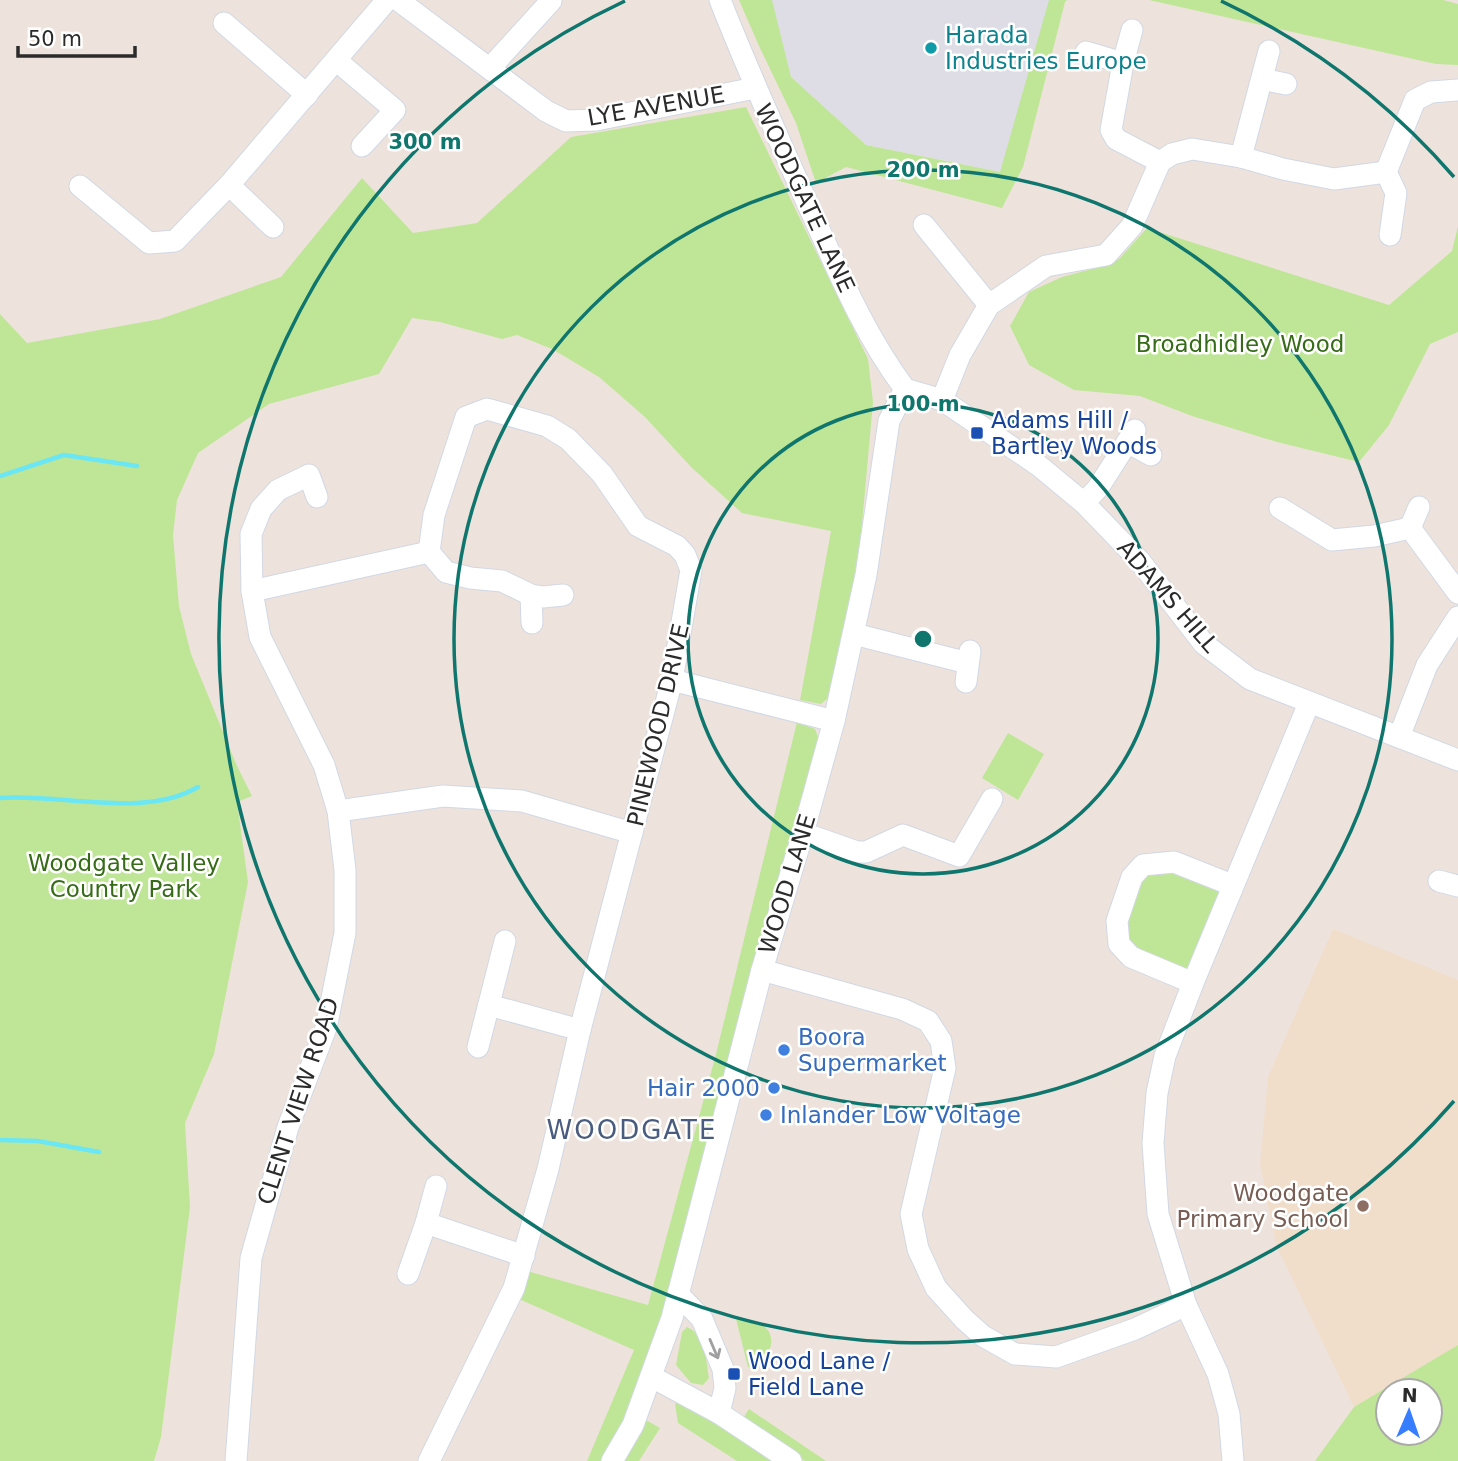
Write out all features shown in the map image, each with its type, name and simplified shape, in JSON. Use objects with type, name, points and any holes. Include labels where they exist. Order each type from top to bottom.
[{"type":"street","points":[[80,186],[149,243],[175,241],[229,185],[387,0]]},
{"type":"street","name":"LYE AVENUE","points":[[398,0],[546,111],[566,121],[596,120],[755,88]]},
{"type":"street","name":"WOODGATE LANE","points":[[720,0],[755,88],[850,298],[886,363],[905,389]]},
{"type":"street","points":[[490,68],[551,1]]},
{"type":"street","points":[[225,23],[307,95]]},
{"type":"street","points":[[1132,30],[1111,130],[1116,139],[1160,162]]},
{"type":"street","points":[[1241,157],[1269,51]]},
{"type":"street","points":[[1086,52],[1123,63]]},
{"type":"street","points":[[337,61],[395,110],[362,146]]},
{"type":"street","points":[[1262,79],[1286,84]]},
{"type":"street","points":[[1390,235],[1396,193],[1386,172],[1415,100],[1431,92],[1458,90]]},
{"type":"street","points":[[942,400],[960,355],[989,305],[1046,265],[1106,255],[1132,226],[1160,162],[1172,154],[1192,149],[1241,157],[1334,179],[1386,172]]},
{"type":"street","points":[[229,185],[273,227]]},
{"type":"street","points":[[924,225],[989,305]]},
{"type":"street","name":"ADAMS HILL","points":[[905,389],[942,400],[1038,465],[1084,503],[1139,561],[1204,644],[1250,679],[1458,760]]},
{"type":"street","name":"WOOD LANE","points":[[612,1461],[634,1425],[678,1294],[761,970],[834,721],[866,575],[889,421],[905,389]]},
{"type":"street","name":"PINEWOOD DRIVE","points":[[429,552],[434,515],[466,417],[486,409],[547,426],[568,439],[601,474],[638,526],[677,546],[685,555],[691,570],[672,680],[524,1256],[514,1288],[429,1461]]},
{"type":"street","points":[[1084,503],[1098,488],[1131,436],[1151,455]]},
{"type":"street","name":"CLENT VIEW ROAD","points":[[236,1461],[250,1258],[288,1127],[326,1028],[345,933],[345,870],[338,811],[324,765],[260,637],[252,591],[251,534],[261,509],[278,490],[309,475],[317,497]]},
{"type":"street","points":[[1410,528],[1419,507]]},
{"type":"street","points":[[1280,508],[1311,514],[1332,540],[1374,536],[1410,528]]},
{"type":"street","points":[[1410,528],[1458,593]]},
{"type":"street","points":[[252,591],[429,552],[446,572],[470,578],[502,581],[531,595],[563,595]]},
{"type":"street","points":[[531,595],[532,623]]},
{"type":"street","points":[[1399,737],[1427,665],[1458,617]]},
{"type":"street","points":[[854,634],[968,665]]},
{"type":"street","points":[[672,680],[834,721]]},
{"type":"street","points":[[1233,1461],[1229,1414],[1218,1374],[1185,1305],[1158,1214],[1153,1143],[1157,1093],[1165,1056],[1193,982],[1309,703]]},
{"type":"street","points":[[338,811],[443,796],[522,801],[632,833]]},
{"type":"street","points":[[803,833],[857,852],[866,852],[903,835],[959,856],[992,799]]},
{"type":"street","points":[[1193,982],[1131,957],[1119,944],[1117,920],[1132,877],[1143,865],[1174,862],[1232,885]]},
{"type":"street","points":[[478,1047],[505,941]]},
{"type":"street","points":[[761,970],[902,1009],[928,1021],[942,1041],[945,1068],[911,1214],[913,1235],[936,1288],[983,1336],[1015,1354],[1056,1357],[1135,1329],[1185,1305]]},
{"type":"street","points":[[489,1005],[580,1030]]},
{"type":"street","points":[[408,1274],[436,1186]]},
{"type":"street","points":[[426,1223],[524,1256]]},
{"type":"street","points":[[678,1294],[702,1320],[723,1368],[725,1388],[719,1413]]},
{"type":"street","points":[[652,1377],[719,1413],[791,1461]]},
{"type":"shaded area","points":[[763,0],[1059,0],[1023,167],[1006,173],[866,145],[791,77]]},
{"type":"shaded area","name":"Woodgate Primary School","points":[[1333,929],[1458,980],[1458,1345],[1404,1377],[1374,1377],[1374,1395],[1354,1407],[1277,1247],[1260,1165],[1268,1077]]},
{"type":"green space","points":[[739,0],[772,0],[791,77],[866,145],[1000,172],[1049,0],[1067,0],[1023,167],[1002,208],[846,167],[816,183],[796,123]]},
{"type":"green space","points":[[1149,0],[1443,0],[1458,4],[1458,65],[1436,64]]},
{"type":"green space","name":"Woodgate Valley Country Park","points":[[746,107],[868,359],[873,402],[861,535],[848,616],[828,698],[821,704],[800,700],[831,531],[742,513],[692,468],[645,417],[599,377],[552,349],[517,335],[502,339],[440,322],[412,318],[379,374],[269,404],[198,453],[177,500],[173,535],[179,606],[191,654],[252,796],[237,802],[248,882],[214,1054],[185,1123],[190,1207],[161,1437],[154,1461],[0,1461],[0,314],[27,343],[160,319],[281,277],[362,178],[413,233],[477,223],[571,137]]},
{"type":"green space","name":"Broadhidley Wood","points":[[1458,226],[1458,332],[1430,344],[1389,425],[1359,462],[1277,442],[1192,416],[1140,396],[1074,390],[1029,365],[1010,326],[1029,292],[1062,277],[1119,259],[1147,228],[1389,305],[1452,251]]},
{"type":"green space","points":[[797,722],[815,729],[820,743],[649,1363],[632,1407],[604,1461],[587,1461],[634,1350],[519,1299],[527,1271],[648,1305],[716,1054]]},
{"type":"green space","points":[[1008,733],[1044,754],[1018,800],[982,778]]},
{"type":"green space","points":[[1172,867],[1225,887],[1189,975],[1123,941],[1134,880],[1145,870]]},
{"type":"green space","points":[[736,1319],[757,1322],[769,1332],[770,1348],[759,1366],[748,1367]]},
{"type":"green space","points":[[687,1327],[698,1336],[704,1349],[709,1378],[703,1385],[691,1383],[676,1365],[682,1332]]},
{"type":"green space","points":[[1458,1345],[1458,1461],[1315,1461],[1354,1407],[1374,1395],[1374,1447],[1444,1447],[1444,1377],[1404,1377]]},
{"type":"green space","points":[[680,1401],[774,1461],[737,1461],[678,1423],[675,1404]]},
{"type":"green space","points":[[749,1409],[826,1461],[805,1461],[742,1420]]},
{"type":"green space","points":[[646,1420],[660,1428],[639,1461],[622,1461]]},
{"type":"waterway","points":[[0,476],[64,455],[137,466]]},
{"type":"waterway","points":[[0,798],[24,797],[101,803],[153,802],[198,787]]},
{"type":"waterway","points":[[0,1140],[38,1141],[99,1152]]},
{"type":"place","name":"Harada Industries Europe","points":[[931,48]]},
{"type":"place","name":"Adams Hill / Bartley Woods","points":[[977,433]]},
{"type":"place","name":"Boora Supermarket","points":[[784,1050]]},
{"type":"place","name":"Hair 2000","points":[[774,1088]]},
{"type":"place","name":"Inlander Low Voltage","points":[[766,1115]]},
{"type":"place","name":"Woodgate Primary School","points":[[1363,1206]]},
{"type":"place","name":"Wood Lane / Field Lane","points":[[734,1374]]},
{"type":"district","name":"WOODGATE","points":[[632,1130]]}]
